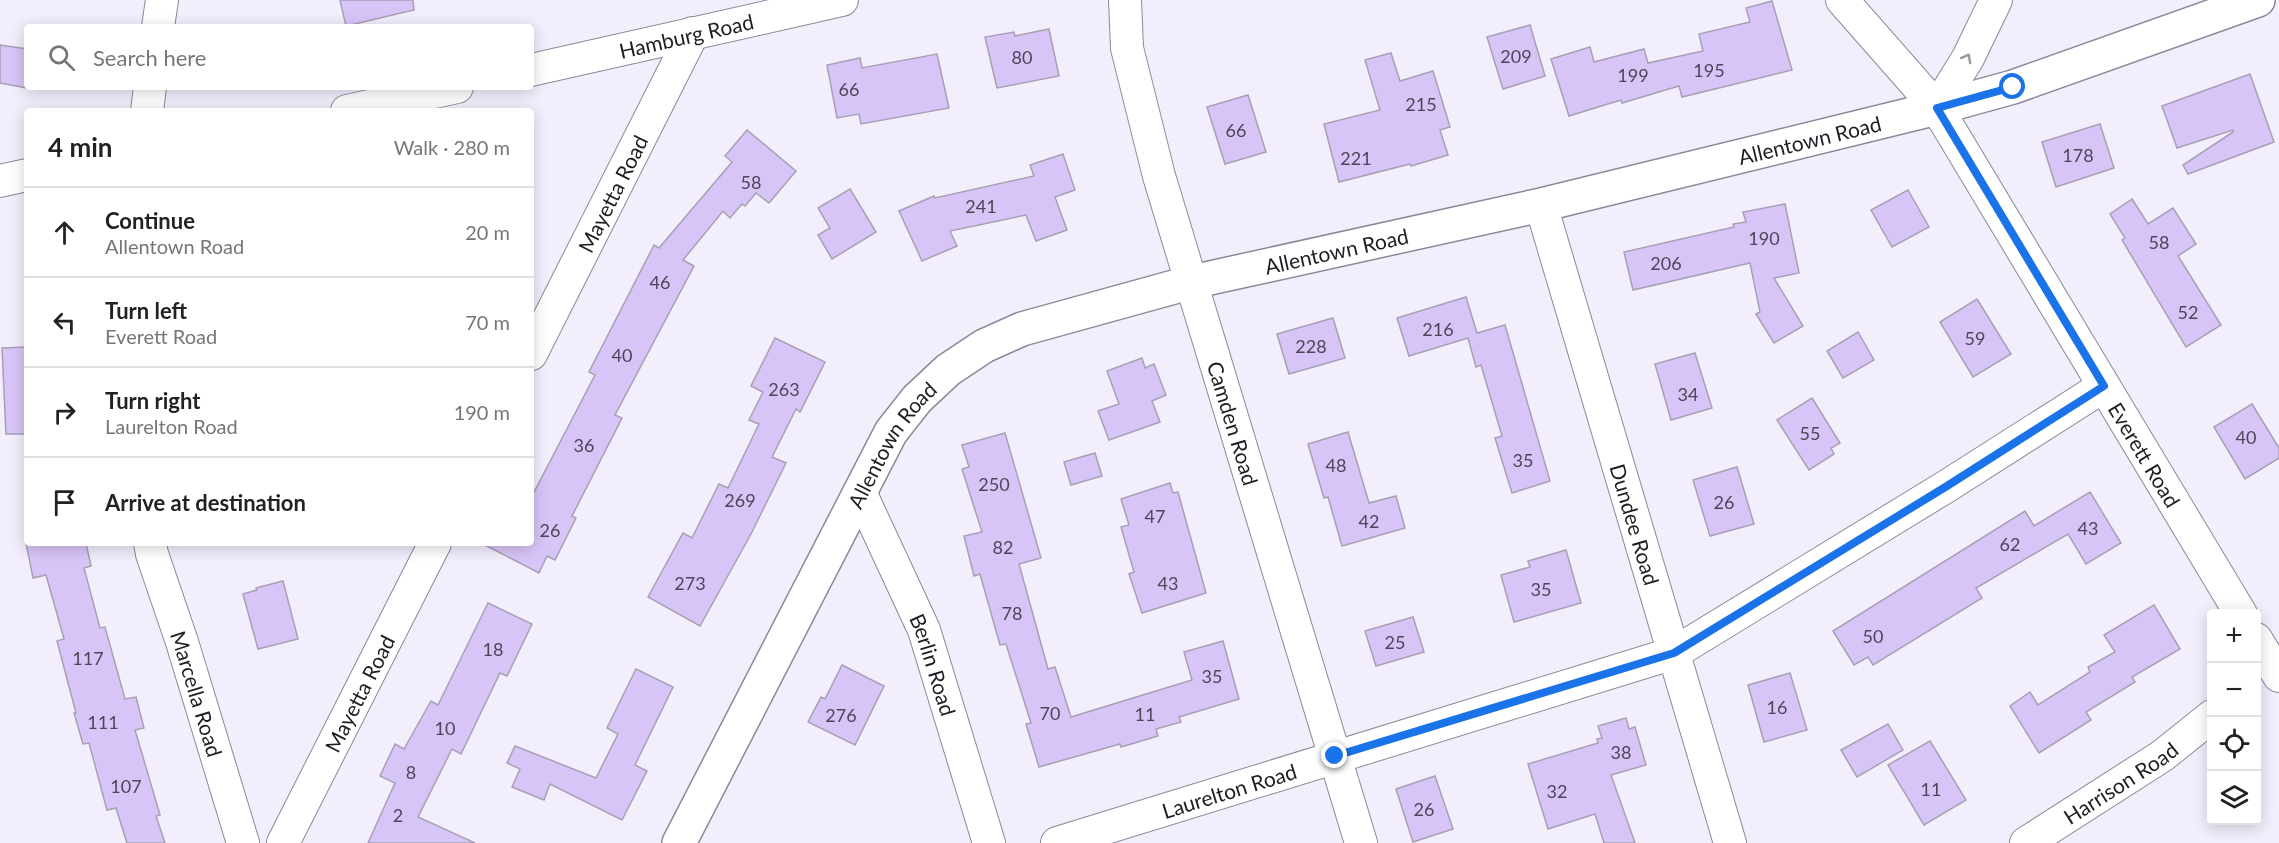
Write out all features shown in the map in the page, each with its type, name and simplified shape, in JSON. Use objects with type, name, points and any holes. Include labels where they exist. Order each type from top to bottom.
[{"type":"street","points":[[158,24],[162,0]]},
{"type":"street","name":"Hamburg Road","points":[[534,69],[842,0]]},
{"type":"street","name":"Camden Road","points":[[1125,0],[1127,48],[1159,176],[1360,843]]},
{"type":"street","name":"Everett Road","points":[[1842,0],[1937,108],[2238,609]]},
{"type":"street","points":[[1937,108],[1968,58],[1996,0]]},
{"type":"street","name":"Allentown Road","points":[[679,843],[891,432],[917,399],[948,370],[984,346],[1022,328],[1192,282],[1541,205],[1937,108],[2013,87],[2258,0]]},
{"type":"street","name":"Mayetta Road","points":[[534,348],[693,33]]},
{"type":"street","points":[[147,108],[150,90]]},
{"type":"street","points":[[361,108],[443,90]]},
{"type":"street","points":[[0,181],[24,176]]},
{"type":"street","name":"Dundee Road","points":[[1541,205],[1730,843]]},
{"type":"street","name":"Laurelton Road","points":[[1056,843],[1674,653],[2104,386]]},
{"type":"street","name":"Berlin Road","points":[[860,492],[924,630],[989,843]]},
{"type":"street","name":"Marcella Road","points":[[151,546],[243,843]]},
{"type":"street","name":"Mayetta Road","points":[[283,843],[433,546]]},
{"type":"street","points":[[2261,648],[2272,669]]},
{"type":"street","name":"Harrison Road","points":[[2026,843],[2162,756],[2210,717]]},
{"type":"building","points":[[340,0],[413,0],[414,10],[346,24]]},
{"type":"building","points":[[1772,1],[1792,70],[1682,97],[1679,86],[1569,116],[1551,59],[1590,47],[1594,62],[1644,49],[1648,63],[1703,51],[1699,34],[1750,22],[1746,8]]},
{"type":"building","points":[[1530,25],[1545,76],[1503,89],[1487,37]]},
{"type":"building","points":[[1049,29],[1059,76],[997,88],[985,37],[1014,32],[1015,36]]},
{"type":"building","points":[[0,45],[24,49],[24,87],[0,83]]},
{"type":"building","points":[[1391,53],[1400,81],[1433,71],[1450,127],[1440,130],[1448,155],[1339,182],[1324,124],[1380,110],[1365,60]]},
{"type":"building","points":[[937,54],[949,108],[861,124],[859,114],[837,118],[827,65],[860,58],[862,68]]},
{"type":"building","points":[[2250,74],[2274,142],[2188,174],[2183,165],[2233,130],[2177,148],[2162,106]]},
{"type":"building","points":[[1248,95],[1266,152],[1225,164],[1207,107]]},
{"type":"building","points":[[2100,124],[2114,168],[2056,187],[2042,142]]},
{"type":"building","points":[[747,130],[796,171],[769,203],[756,193],[730,218],[723,211],[683,260],[694,266],[615,415],[622,418],[572,516],[576,518],[555,560],[547,556],[539,573],[487,546],[534,546],[534,492],[595,375],[589,372],[654,245],[659,248],[732,162],[725,156]]},
{"type":"building","points":[[1063,154],[1075,190],[1055,197],[1067,230],[1036,241],[1026,215],[950,231],[957,246],[922,261],[899,211],[934,196],[935,198],[1034,176],[1030,165]]},
{"type":"building","points":[[850,189],[876,232],[832,259],[818,235],[830,228],[818,208]]},
{"type":"building","points":[[1908,190],[1929,227],[1892,247],[1871,210]]},
{"type":"building","points":[[2132,199],[2148,224],[2173,208],[2196,244],[2178,256],[2221,325],[2186,347],[2122,240],[2125,238],[2110,214]]},
{"type":"building","points":[[1785,204],[1799,273],[1774,278],[1803,326],[1774,343],[1756,314],[1760,312],[1750,263],[1633,290],[1624,252],[1734,227],[1733,224],[1746,222],[1743,212]]},
{"type":"building","points":[[1466,297],[1477,333],[1505,325],[1550,481],[1512,493],[1495,438],[1502,436],[1481,365],[1476,367],[1468,338],[1409,356],[1397,318]]},
{"type":"building","points":[[1977,299],[2011,354],[1973,377],[1940,322]]},
{"type":"building","points":[[1333,318],[1345,358],[1289,374],[1277,334]]},
{"type":"building","points":[[1858,332],[1874,360],[1843,378],[1827,351]]},
{"type":"building","points":[[775,338],[825,362],[800,412],[796,409],[772,457],[786,463],[751,534],[700,626],[648,597],[683,533],[692,538],[719,484],[728,488],[759,424],[749,420],[763,392],[751,386]]},
{"type":"building","points":[[24,347],[24,434],[6,434],[2,348]]},
{"type":"building","points":[[1695,353],[1712,408],[1671,420],[1655,364]]},
{"type":"building","points":[[1142,358],[1145,368],[1154,364],[1166,395],[1152,401],[1160,422],[1109,440],[1098,411],[1119,404],[1107,371]]},
{"type":"building","points":[[1812,398],[1840,443],[1831,448],[1834,454],[1809,470],[1777,420]]},
{"type":"building","points":[[2252,404],[2279,448],[2279,458],[2245,479],[2214,427]]},
{"type":"building","points":[[1348,432],[1369,503],[1396,496],[1405,528],[1342,546],[1328,497],[1324,498],[1308,444]]},
{"type":"building","points":[[1005,433],[1041,558],[1019,564],[1048,669],[1055,667],[1071,717],[1192,680],[1184,652],[1223,641],[1239,699],[1179,717],[1181,722],[1156,729],[1158,736],[1121,747],[1120,744],[1039,767],[1026,724],[1031,723],[1006,644],[1000,645],[980,574],[974,576],[964,536],[982,532],[962,469],[969,467],[962,445]]},
{"type":"building","points":[[1095,453],[1102,476],[1071,485],[1064,462]]},
{"type":"building","points":[[1737,467],[1754,524],[1710,536],[1693,480]]},
{"type":"building","points":[[1170,483],[1173,493],[1178,492],[1206,593],[1142,613],[1129,574],[1134,572],[1121,527],[1129,525],[1121,499]]},
{"type":"building","points":[[2090,492],[2121,543],[2086,564],[2068,534],[1976,588],[1982,598],[1873,665],[1868,657],[1854,665],[1833,631],[2025,511],[2034,526]]},
{"type":"building","points":[[27,546],[87,546],[91,566],[84,568],[100,628],[105,627],[125,699],[136,697],[144,728],[135,730],[160,815],[156,816],[165,843],[127,843],[116,808],[107,810],[89,743],[83,744],[74,713],[76,713],[57,641],[64,639],[46,575],[33,578]]},
{"type":"building","points":[[1566,550],[1581,603],[1514,622],[1501,575],[1530,567],[1528,561]]},
{"type":"building","points":[[283,581],[298,639],[258,649],[243,594]]},
{"type":"building","points":[[488,603],[532,624],[507,676],[500,673],[461,754],[452,749],[418,817],[475,843],[368,843],[395,783],[380,776],[395,744],[404,749],[431,701],[438,705]]},
{"type":"building","points":[[2154,605],[2180,649],[2132,677],[2135,682],[2086,712],[2091,720],[2039,753],[2010,706],[2030,692],[2038,705],[2090,672],[2088,667],[2115,652],[2104,635]]},
{"type":"building","points":[[1413,617],[1424,652],[1376,666],[1365,631]]},
{"type":"building","points":[[842,665],[884,686],[855,745],[808,722],[821,697],[825,699]]},
{"type":"building","points":[[636,669],[673,687],[635,765],[647,771],[622,820],[550,784],[544,800],[512,787],[520,769],[507,763],[515,746],[596,778],[618,734],[607,728]]},
{"type":"building","points":[[1790,673],[1807,730],[1764,742],[1748,685]]},
{"type":"building","points":[[1626,718],[1629,729],[1635,727],[1646,765],[1611,775],[1635,843],[1604,843],[1595,814],[1548,829],[1528,764],[1598,743],[1597,739],[1602,738],[1598,726]]},
{"type":"building","points":[[1888,724],[1903,750],[1857,777],[1841,750]]},
{"type":"building","points":[[1930,741],[1966,800],[1924,825],[1888,765]]},
{"type":"building","points":[[1435,776],[1453,829],[1413,842],[1396,789]]},
{"type":"route","points":[[1335,756],[1674,653],[1947,486],[2104,386],[1937,108],[2013,87]]}]
